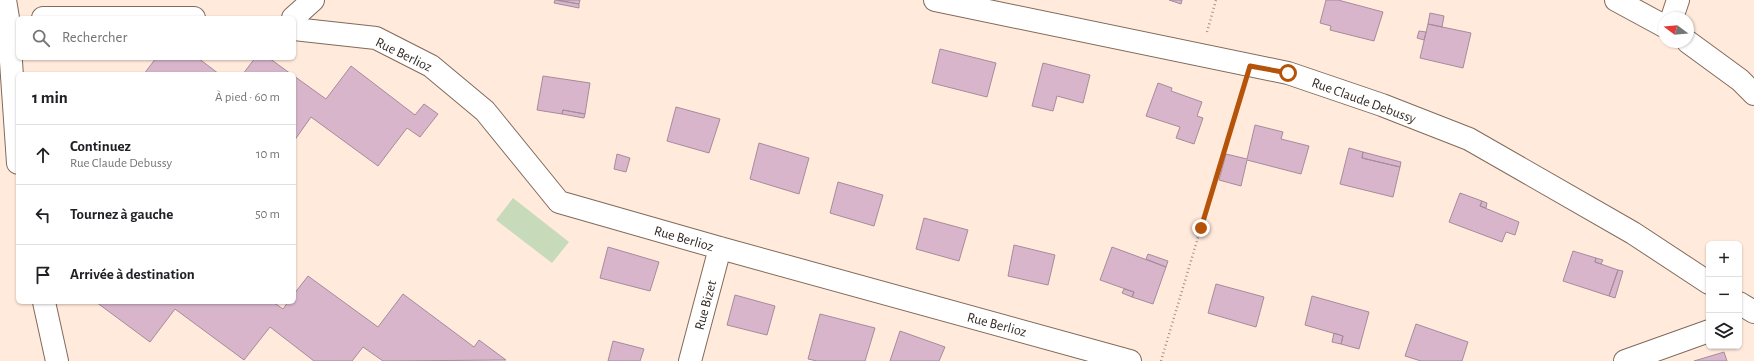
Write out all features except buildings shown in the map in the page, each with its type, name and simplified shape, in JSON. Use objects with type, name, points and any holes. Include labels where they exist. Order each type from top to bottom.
[{"type":"street","points":[[296,16],[313,0]]},
{"type":"street","name":"Rue Claude Debussy","points":[[935,0],[1295,75],[1382,104],[1469,139],[1633,234],[1706,281]]},
{"type":"street","points":[[1616,0],[1658,23]]},
{"type":"street","points":[[1674,12],[1678,0]]},
{"type":"street","points":[[10,12],[16,125]]},
{"type":"street","name":"Rue Berlioz","points":[[296,29],[376,38],[432,66],[485,111],[559,202],[1130,361]]},
{"type":"street","points":[[1694,46],[1740,80],[1754,94]]},
{"type":"street","name":"Rue Bizet","points":[[690,361],[720,248]]},
{"type":"street","points":[[44,304],[57,361]]},
{"type":"street","points":[[1742,305],[1754,313]]},
{"type":"street","points":[[1742,319],[1754,313]]},
{"type":"street","points":[[1625,361],[1706,332]]},
{"type":"path","points":[[1201,55],[1216,0]]},
{"type":"path","points":[[1161,361],[1250,66]]},
{"type":"green space","points":[[513,198],[569,242],[552,263],[496,220]]},
{"type":"route","points":[[1201,228],[1250,66],[1288,73]]}]
